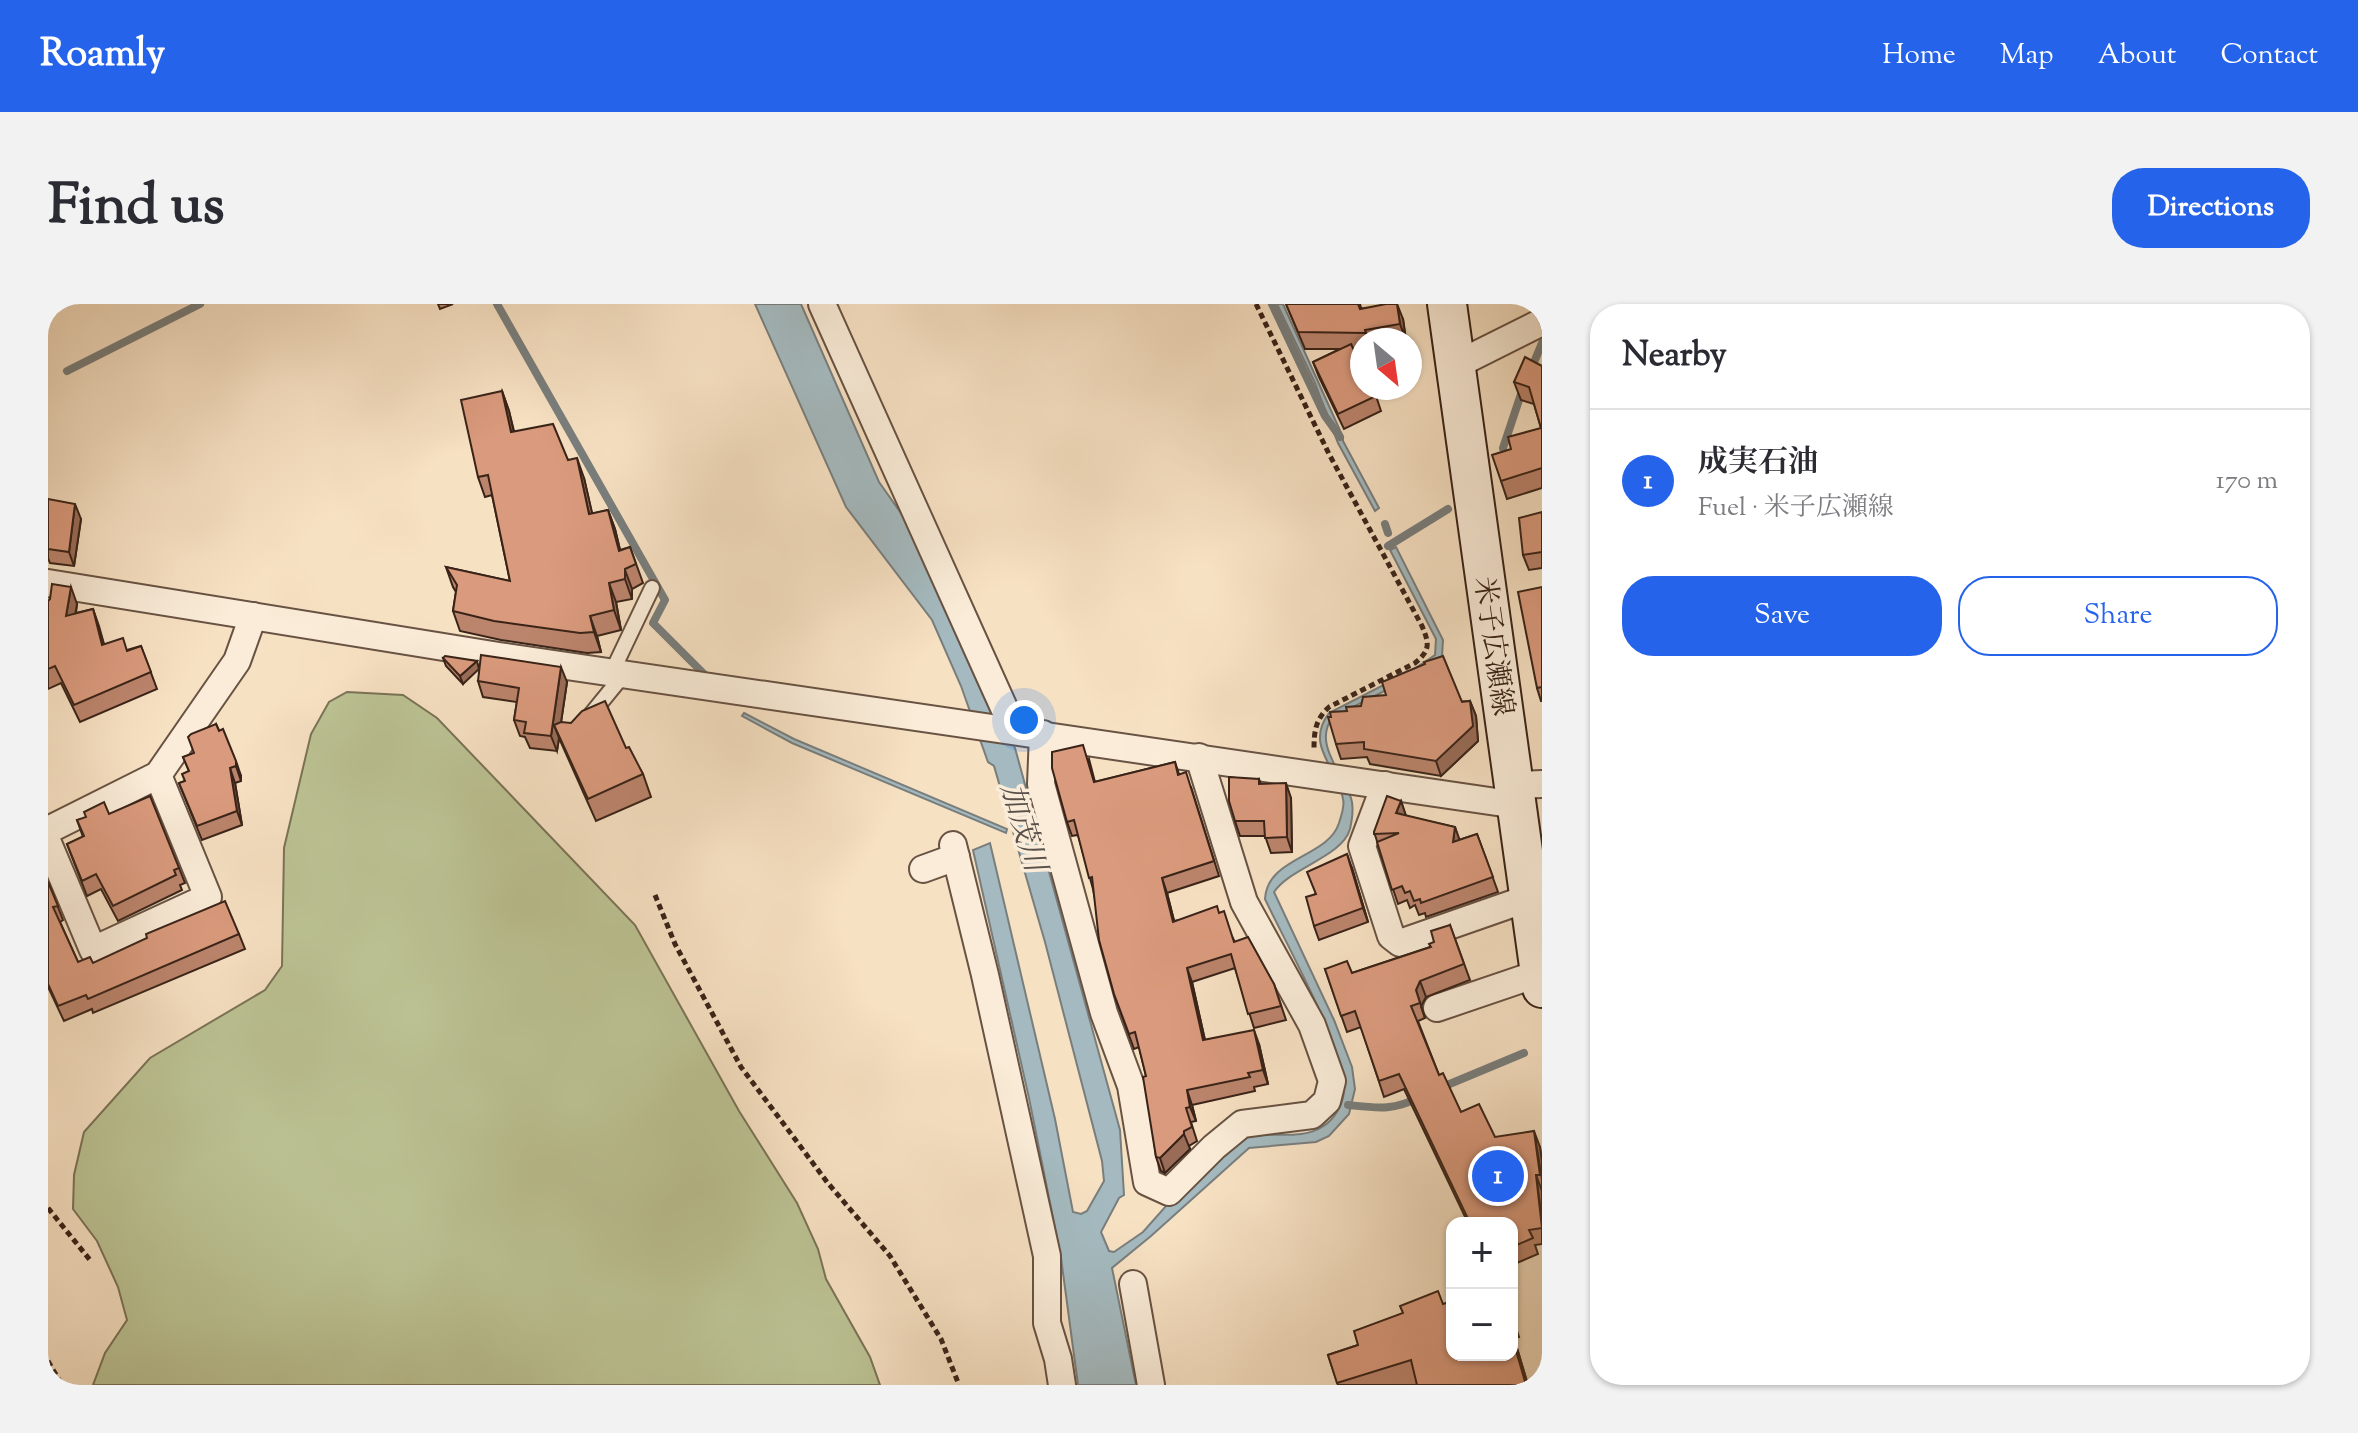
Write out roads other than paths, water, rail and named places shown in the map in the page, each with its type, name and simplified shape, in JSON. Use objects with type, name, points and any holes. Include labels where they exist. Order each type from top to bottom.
[{"type":"main road","name":"米子広瀬線","points":[[1447,304],[1524,791],[1529,898],[1541,980]]},
{"type":"street","points":[[822,304],[1014,730]]},
{"type":"street","points":[[1456,365],[1542,322]]},
{"type":"street","points":[[48,583],[618,673],[1385,785],[1524,791]]},
{"type":"street","points":[[48,830],[158,775],[237,661],[253,616]]},
{"type":"street","points":[[1043,734],[1041,784],[1104,1013],[1131,1086],[1147,1182],[1169,1192],[1242,1124],[1312,1115],[1327,1101],[1332,1081],[1312,1025],[1244,902],[1199,757]]},
{"type":"street","points":[[48,843],[93,950],[208,897],[158,775]]},
{"type":"street","points":[[1385,785],[1362,846],[1391,936],[1400,943],[1529,898]]},
{"type":"street","points":[[923,869],[954,851],[985,975],[1047,1256],[1047,1323],[1062,1385]]},
{"type":"street","points":[[1437,1008],[1541,980]]},
{"type":"street","points":[[1133,1284],[1151,1385]]},
{"type":"lane","points":[[583,725],[618,673],[652,588]]},
{"type":"water","name":"加茂川","points":[[755,304],[801,304],[879,482],[925,547],[1015,748],[1120,1130],[1124,1195],[1119,1198],[1101,1232],[1109,1251],[1114,1252],[1143,1232],[1182,1188],[1244,1138],[1304,1134],[1326,1124],[1337,1112],[1344,1091],[1336,1051],[1313,996],[1265,899],[1268,885],[1286,866],[1323,844],[1333,835],[1339,823],[1343,799],[1321,746],[1320,736],[1329,713],[1411,671],[1435,655],[1436,639],[1390,550],[1396,547],[1443,640],[1442,656],[1434,666],[1333,717],[1327,727],[1327,747],[1351,798],[1350,829],[1337,847],[1282,883],[1274,892],[1334,1020],[1352,1067],[1355,1089],[1349,1114],[1329,1136],[1316,1142],[1249,1148],[1112,1268],[1136,1385],[1078,1385],[1061,1258],[1029,1098],[973,850],[990,843],[1055,1119],[1073,1212],[1081,1214],[1087,1211],[1104,1181],[1102,1161],[1045,942],[994,766],[988,762],[961,686],[932,620],[846,507]]},
{"type":"water","points":[[1277,304],[1283,304],[1343,441],[1379,508],[1375,511],[1338,443],[1314,381]]},
{"type":"water","points":[[744,713],[794,739],[1007,829],[1006,833],[792,743],[742,716]]},
{"type":"waterway","points":[[67,371],[200,304]]},
{"type":"waterway","points":[[497,304],[665,600],[653,623],[706,676]]},
{"type":"waterway","points":[[1272,304],[1325,416],[1340,437]]},
{"type":"waterway","points":[[1530,372],[1542,343]]},
{"type":"waterway","points":[[1503,448],[1523,388]]},
{"type":"waterway","points":[[1388,546],[1448,509]]},
{"type":"waterway","points":[[1385,524],[1388,533]]},
{"type":"waterway","points":[[1440,1088],[1524,1053]]},
{"type":"waterway","points":[[1348,1105],[1393,1106],[1420,1097]]},
{"type":"place","name":"成実石油","points":[[1498,1176]]}]
